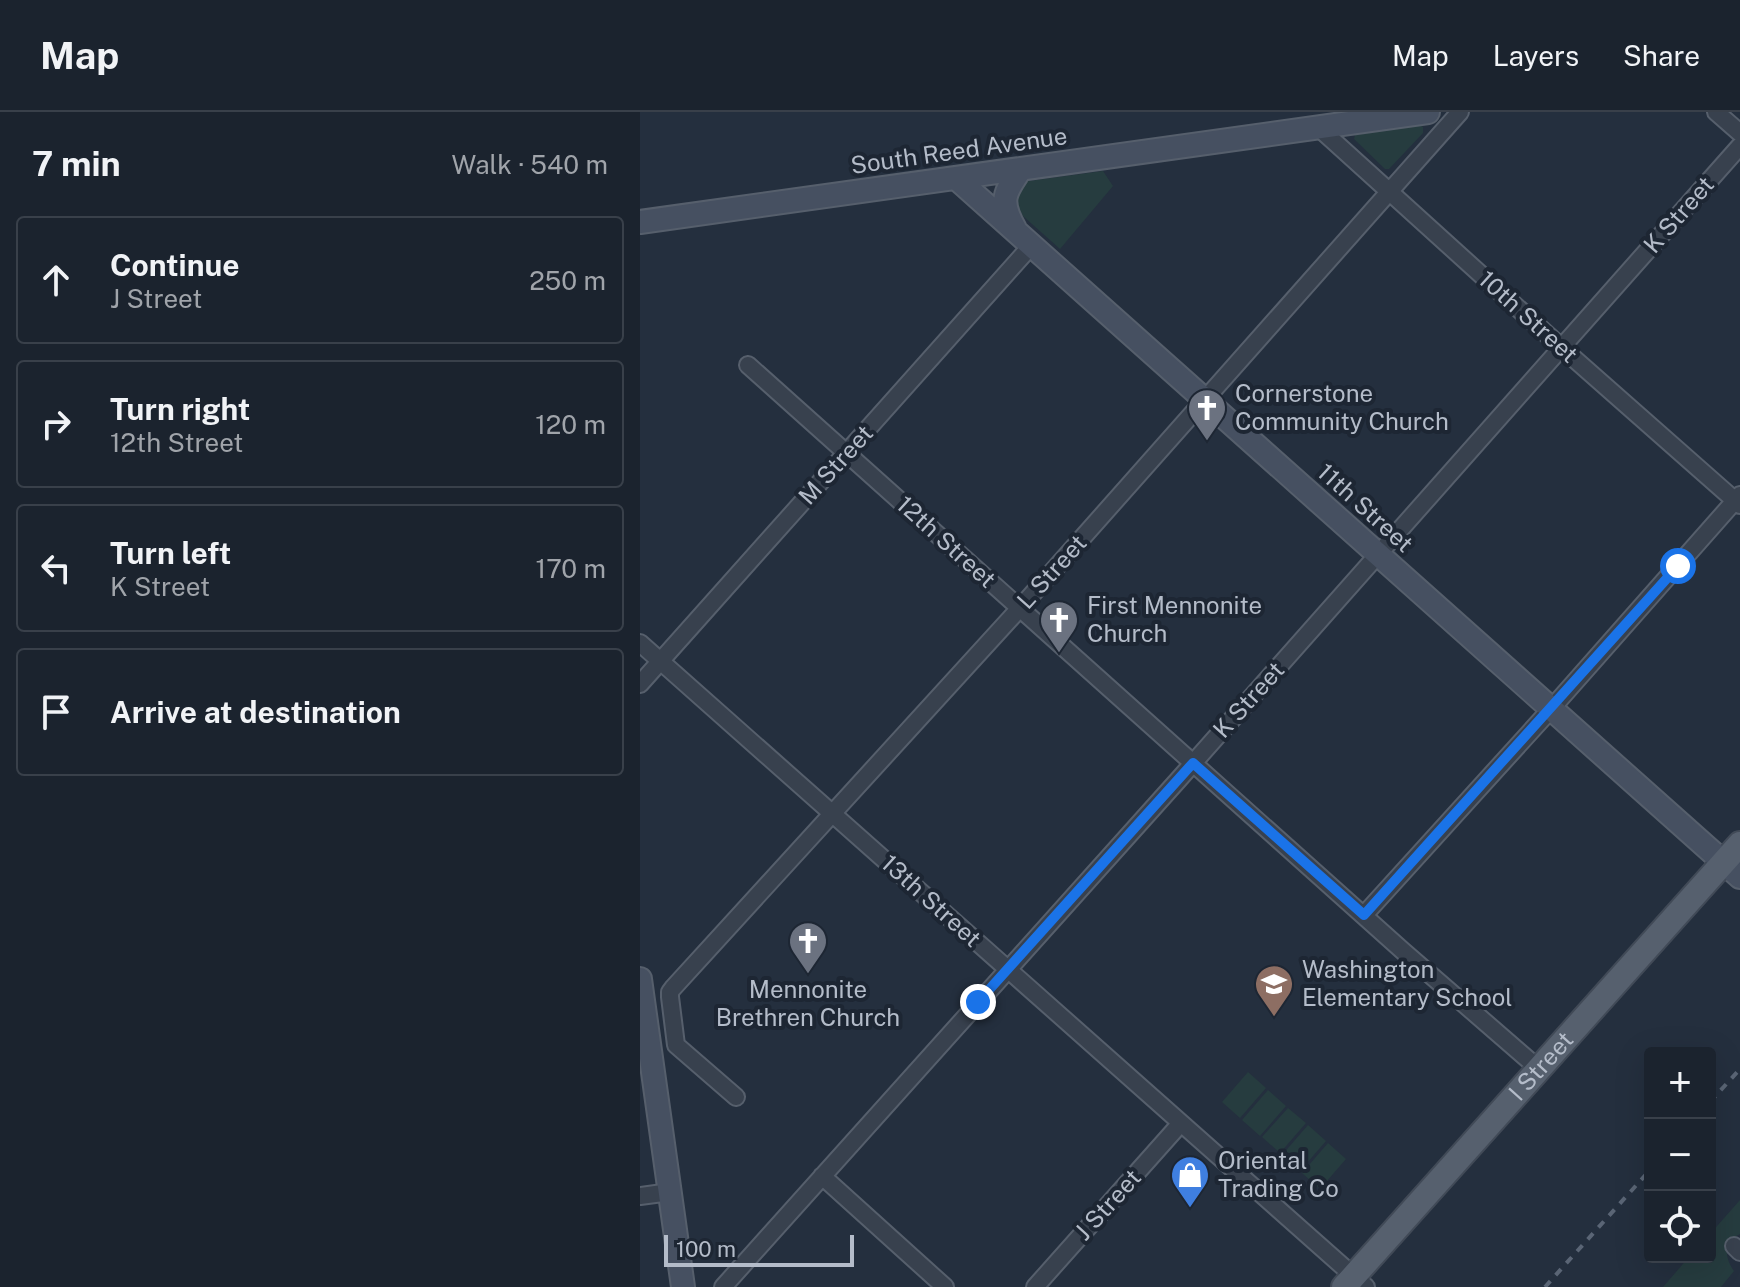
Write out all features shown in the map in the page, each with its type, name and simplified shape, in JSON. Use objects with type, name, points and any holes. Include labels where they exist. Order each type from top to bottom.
[{"type":"main road","name":"I Street","points":[[1354,1283],[1539,1069],[1735,861]]},
{"type":"street","name":"South Reed Avenue","points":[[640,222],[1428,112]]},
{"type":"street","name":"L Street","points":[[736,1097],[680,1049],[674,1040],[670,992],[1020,608],[1460,112]]},
{"type":"street","points":[[1716,112],[1740,133]]},
{"type":"street","name":"10th Street","points":[[1318,127],[1562,348],[1738,500]]},
{"type":"street","name":"K Street","points":[[723,1287],[1740,146]]},
{"type":"street","points":[[1021,169],[1009,185],[1005,197],[1006,212],[1024,240]]},
{"type":"street","name":"11th Street","points":[[956,178],[1551,709],[1735,861]]},
{"type":"street","name":"M Street","points":[[640,684],[846,453],[1024,240]]},
{"type":"street","name":"12th Street","points":[[748,365],[1539,1069]]},
{"type":"street","points":[[1364,915],[1738,500]]},
{"type":"street","name":"13th Street","points":[[640,643],[1181,1123],[1354,1283]]},
{"type":"street","points":[[641,987],[683,1287]]},
{"type":"street","name":"J Street","points":[[1035,1287],[1181,1123]]},
{"type":"street","points":[[822,1176],[945,1287]]},
{"type":"street","points":[[640,1196],[670,1192]]},
{"type":"green space","points":[[1419,125],[1423,127],[1423,133],[1389,169],[1385,169],[1354,139],[1355,135]]},
{"type":"green space","points":[[1103,171],[1113,186],[1060,249],[1020,212],[1018,191],[1021,182]]},
{"type":"green space","points":[[1248,1072],[1266,1088],[1240,1118],[1222,1102]]},
{"type":"green space","points":[[1268,1090],[1286,1106],[1260,1136],[1242,1120]]},
{"type":"green space","points":[[1288,1108],[1306,1123],[1280,1153],[1262,1137]]},
{"type":"green space","points":[[1308,1125],[1326,1141],[1300,1171],[1282,1155]]},
{"type":"green space","points":[[1328,1143],[1346,1159],[1320,1189],[1302,1173]]},
{"type":"green space","points":[[1740,1200],[1740,1234],[1730,1241],[1727,1251],[1734,1271],[1721,1287],[1663,1287],[1684,1263],[1716,1263],[1716,1227]]},
{"type":"railway","points":[[1716,1095],[1740,1069]]},
{"type":"railway","points":[[1545,1287],[1644,1177]]},
{"type":"place","name":"Cornerstone Community Church","points":[[1207,442]]},
{"type":"place","name":"First Mennonite Church","points":[[1059,654]]},
{"type":"place","name":"Mennonite Brethren Church","points":[[808,975]]},
{"type":"place","name":"Washington Elementary School","points":[[1274,1018]]},
{"type":"place","name":"Oriental Trading Co","points":[[1190,1209]]},
{"type":"route","points":[[978,1002],[1193,763],[1364,915],[1678,566]]}]
